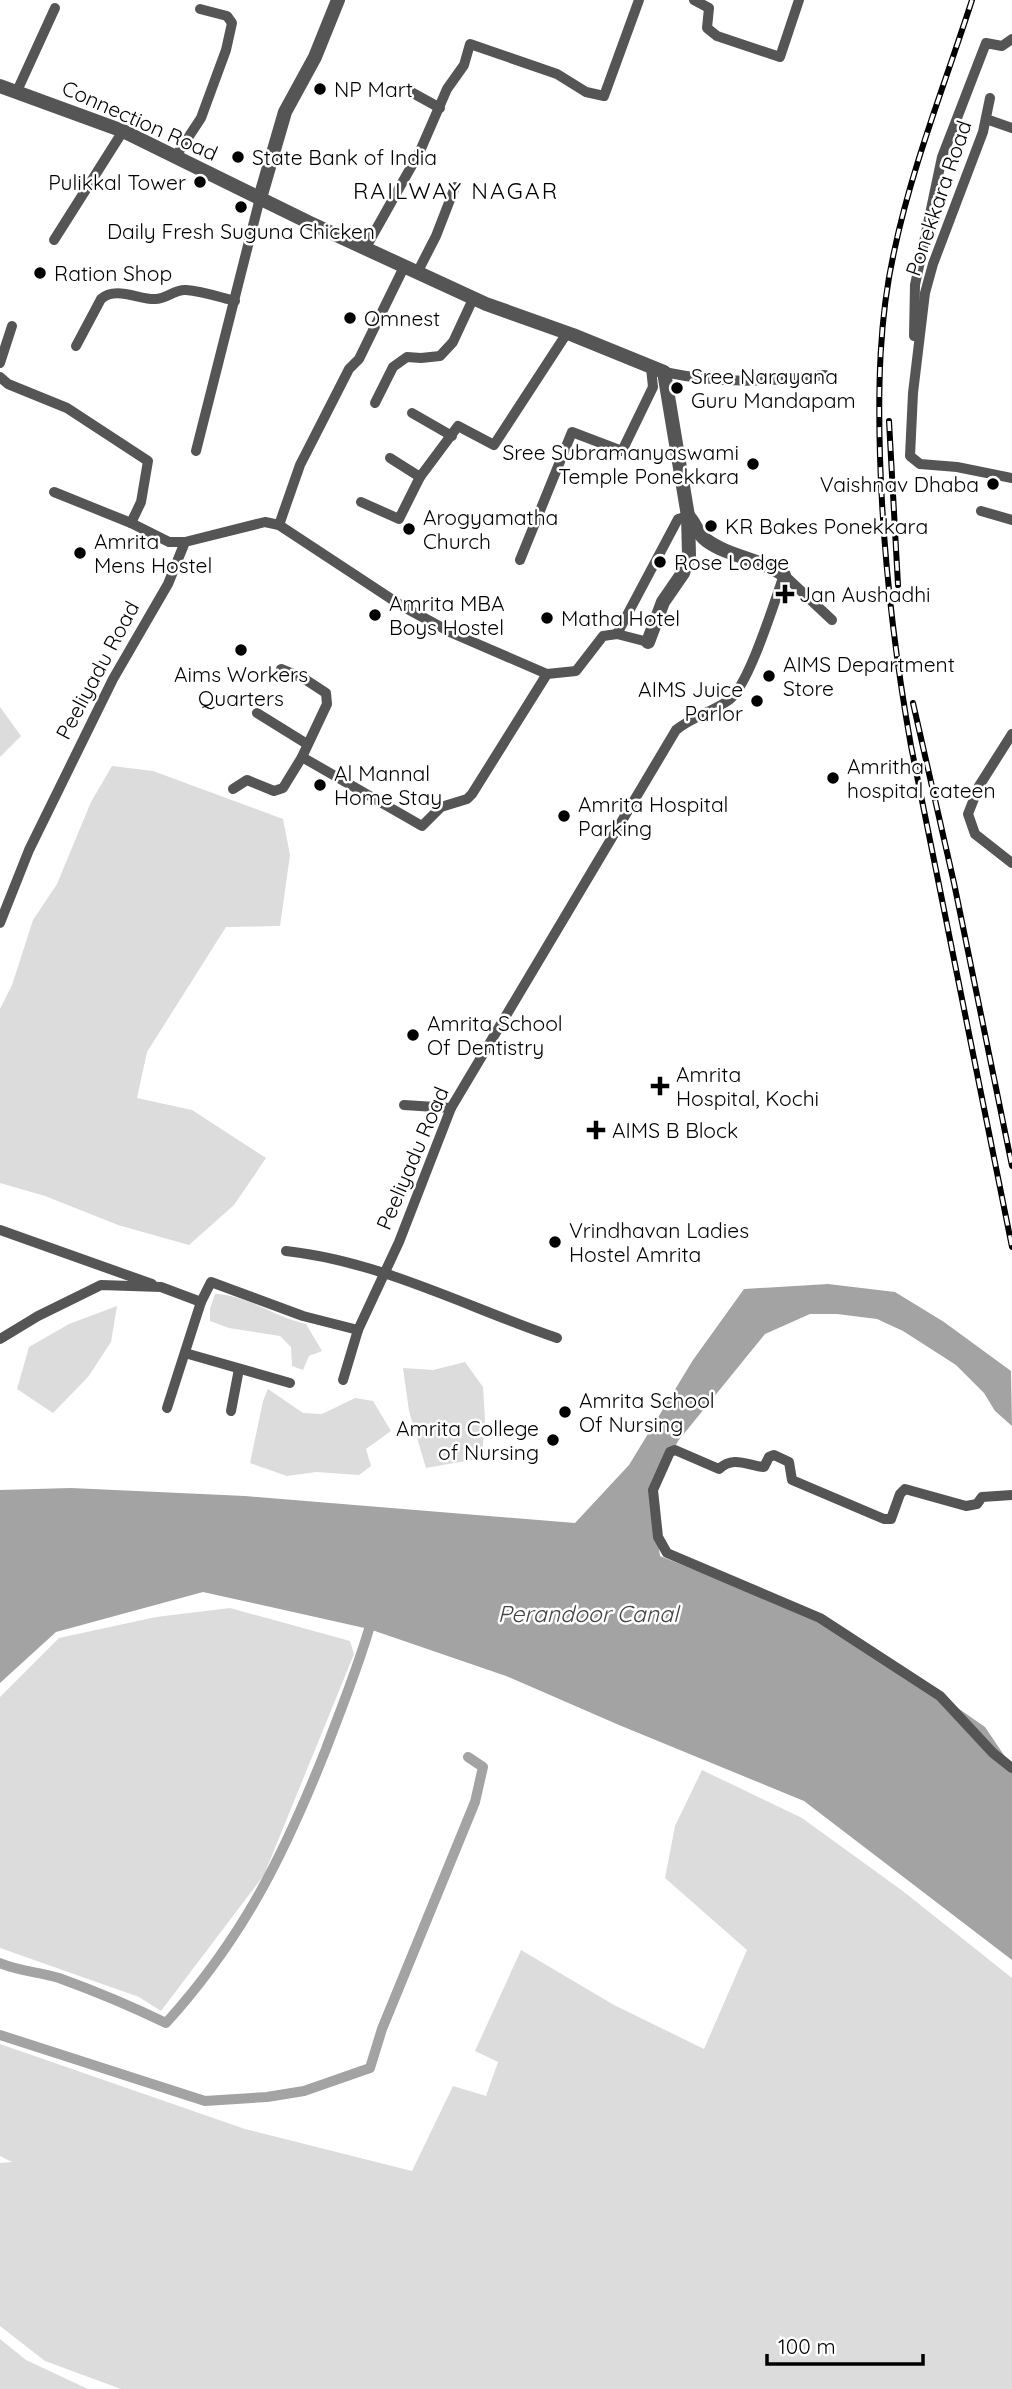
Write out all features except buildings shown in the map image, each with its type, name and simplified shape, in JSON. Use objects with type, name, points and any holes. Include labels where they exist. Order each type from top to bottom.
[{"type":"street","points":[[196,451],[260,198],[285,112],[315,57],[338,0]]},
{"type":"street","points":[[365,249],[405,180],[447,89],[464,65],[470,44],[557,74],[586,92],[604,96],[639,0]]},
{"type":"street","points":[[694,0],[709,8],[706,29],[717,36],[780,57],[799,0]]},
{"type":"street","points":[[17,91],[55,8]]},
{"type":"street","points":[[176,156],[201,118],[226,50],[232,23],[227,16],[200,9]]},
{"type":"street","points":[[913,393],[910,389],[915,285],[942,157],[986,43],[1002,46],[1012,40]]},
{"type":"street","name":"Connection Road","points":[[0,86],[123,131],[473,299],[567,333],[657,370]]},
{"type":"street","points":[[411,92],[440,108]]},
{"type":"street","name":"Ponekkara Road","points":[[990,98],[968,173],[933,264],[925,293],[913,393],[910,456],[920,464],[957,467],[1012,478]]},
{"type":"street","points":[[986,118],[1012,128]]},
{"type":"street","points":[[54,240],[123,131]]},
{"type":"street","points":[[279,525],[300,465],[349,369],[359,359],[410,270],[436,236],[455,187]]},
{"type":"street","points":[[76,346],[106,294],[114,292],[156,300],[178,290],[187,290],[234,301]]},
{"type":"street","points":[[375,402],[393,368],[407,357],[440,356],[453,342],[473,299]]},
{"type":"street","points":[[0,363],[12,326]]},
{"type":"street","points":[[361,502],[398,519],[420,477],[458,426],[494,445],[567,333]]},
{"type":"street","points":[[657,370],[738,382],[825,375]]},
{"type":"street","points":[[54,492],[131,523],[169,542],[185,542],[265,522],[279,525],[402,606],[452,633],[547,674],[576,671],[603,636],[617,634],[648,642],[663,602],[683,573],[689,555],[688,516],[657,370]]},
{"type":"street","points":[[520,560],[572,432],[622,451],[653,387],[657,370]]},
{"type":"street","points":[[0,377],[8,384],[67,408],[148,461],[141,502],[131,523]]},
{"type":"street","points":[[412,413],[452,436]]},
{"type":"street","points":[[390,457],[420,477]]},
{"type":"street","points":[[981,511],[1012,520]]},
{"type":"street","points":[[688,516],[704,539],[775,569],[832,621]]},
{"type":"street","points":[[617,634],[678,519],[688,516]]},
{"type":"street","name":"Peeliyadu Road","points":[[0,920],[29,850],[113,679],[168,584],[185,542]]},
{"type":"street","name":"Peeliyadu Road","points":[[343,1380],[358,1330],[399,1242],[451,1108],[676,730],[728,700],[738,691],[747,675],[784,575]]},
{"type":"street","points":[[233,789],[247,780],[278,790],[283,788],[302,757],[327,704],[326,693],[303,678],[281,669]]},
{"type":"street","points":[[302,757],[422,826],[441,807],[467,799],[472,794],[547,674]]},
{"type":"street","points":[[257,713],[307,744]]},
{"type":"street","points":[[1012,734],[979,786],[968,814],[975,834],[1012,863]]},
{"type":"street","points":[[404,1105],[451,1108]]},
{"type":"street","points":[[0,1230],[201,1302]]},
{"type":"street","points":[[286,1251],[384,1274],[557,1338]]},
{"type":"street","points":[[167,1408],[201,1302],[211,1282],[303,1315],[358,1330]]},
{"type":"street","points":[[0,1339],[38,1316],[101,1285],[161,1287]]},
{"type":"street","points":[[185,1353],[290,1383]]},
{"type":"street","points":[[231,1411],[239,1368]]},
{"type":"street","points":[[1012,1494],[982,1497],[977,1504],[966,1506],[905,1489],[900,1493],[891,1519],[884,1519],[792,1480],[789,1462],[774,1455],[769,1457],[764,1467],[740,1461],[725,1464],[719,1469],[675,1450],[670,1452],[653,1490],[658,1537],[667,1553],[820,1618],[940,1696],[993,1752],[1012,1768]]},
{"type":"shaded area","points":[[0,707],[21,736],[0,757]]},
{"type":"shaded area","points":[[112,766],[153,771],[283,819],[290,855],[280,926],[226,927],[147,1052],[137,1098],[192,1110],[266,1158],[234,1205],[189,1245],[118,1225],[45,1196],[0,1183],[0,1009],[12,985],[33,920],[57,884],[91,802]]},
{"type":"shaded area","points":[[215,1294],[239,1298],[306,1324],[322,1351],[309,1356],[303,1370],[292,1366],[291,1347],[280,1336],[229,1328],[210,1321],[210,1309]]},
{"type":"shaded area","points":[[117,1306],[111,1342],[88,1377],[53,1413],[17,1389],[29,1347],[69,1324]]},
{"type":"shaded area","points":[[465,1362],[483,1387],[485,1419],[482,1458],[426,1468],[409,1411],[403,1368],[433,1370]]},
{"type":"shaded area","points":[[268,1389],[303,1413],[322,1414],[355,1398],[373,1401],[391,1431],[366,1449],[371,1466],[359,1475],[316,1472],[287,1476],[250,1463]]},
{"type":"shaded area","points":[[230,1608],[350,1641],[354,1654],[264,1875],[161,2011],[139,1997],[0,1948],[0,1697],[59,1638],[156,1617]]},
{"type":"shaded area","points":[[702,1770],[802,1818],[904,1892],[1012,1978],[1012,2389],[121,2389],[45,2361],[0,2326],[0,2163],[12,2162],[0,2156],[0,2044],[245,2129],[412,2171],[453,2086],[486,2096],[498,2062],[475,2051],[521,1950],[614,2005],[704,2049],[747,1950],[665,1878],[675,1826]]},
{"type":"shaded area","points":[[0,2339],[26,2360],[88,2389],[0,2389]]},
{"type":"water","name":"Perandoor Canal","points":[[828,1284],[895,1292],[944,1322],[1011,1371],[1012,1426],[995,1411],[984,1393],[956,1365],[903,1331],[877,1319],[810,1314],[765,1334],[678,1441],[651,1494],[660,1556],[847,1631],[985,1727],[1012,1767],[1012,1960],[804,1801],[506,1676],[369,1629],[203,1592],[56,1632],[0,1683],[0,1490],[71,1488],[245,1496],[575,1523],[629,1465],[693,1360],[744,1289]]},
{"type":"waterway","points":[[0,1963],[59,1978],[166,2023],[218,1959],[277,1860],[326,1749],[369,1629]]},
{"type":"waterway","points":[[0,2035],[205,2101],[267,2097],[304,2091],[370,2068],[382,2029],[475,1802],[483,1767],[468,1757]]},
{"type":"railway","points":[[972,0],[919,157],[901,220],[889,277],[879,406],[881,494],[895,638],[911,746],[1012,1247]]},
{"type":"railway","points":[[889,421],[898,585]]},
{"type":"railway","points":[[913,703],[954,883],[1012,1166]]},
{"type":"place","name":"NP Mart","points":[[320,89]]},
{"type":"place","name":"State Bank of India","points":[[238,157]]},
{"type":"place","name":"Pulikkal Tower","points":[[200,182]]},
{"type":"place","name":"Daily Fresh Suguna Chicken","points":[[241,207]]},
{"type":"place","name":"Ration Shop","points":[[40,273]]},
{"type":"place","name":"Omnest","points":[[350,318]]},
{"type":"place","name":"Sree Narayana Guru Mandapam","points":[[677,388]]},
{"type":"place","name":"Sree Subramanyaswami Temple Ponekkara","points":[[753,464]]},
{"type":"place","name":"Vaishnav Dhaba","points":[[993,484]]},
{"type":"place","name":"KR Bakes Ponekkara","points":[[711,526]]},
{"type":"place","name":"Arogyamatha Church","points":[[409,529]]},
{"type":"place","name":"Amrita Mens Hostel","points":[[80,553]]},
{"type":"place","name":"Rose Lodge","points":[[660,562]]},
{"type":"place","name":"Jan Aushadhi","points":[[785,594]]},
{"type":"place","name":"Amrita MBA Boys Hostel","points":[[375,615]]},
{"type":"place","name":"Matha Hotel","points":[[547,618]]},
{"type":"place","name":"Aims Workers Quarters","points":[[241,650]]},
{"type":"place","name":"AIMS Department Store","points":[[769,676]]},
{"type":"place","name":"AIMS Juice Parlor","points":[[757,701]]},
{"type":"place","name":"Amritha hospital cateen","points":[[833,778]]},
{"type":"place","name":"Al Mannal Home Stay","points":[[320,785]]},
{"type":"place","name":"Amrita Hospital Parking","points":[[564,816]]},
{"type":"place","name":"Amrita School Of Dentistry","points":[[413,1035]]},
{"type":"place","name":"Amrita Hospital, Kochi","points":[[660,1086]]},
{"type":"place","name":"AIMS B Block","points":[[596,1130]]},
{"type":"place","name":"Vrindhavan Ladies Hostel Amrita","points":[[555,1242]]},
{"type":"place","name":"Amrita School Of Nursing","points":[[565,1412]]},
{"type":"place","name":"Amrita College of Nursing","points":[[553,1440]]},
{"type":"district","name":"RAILWAY NAGAR","points":[[456,190]]}]
